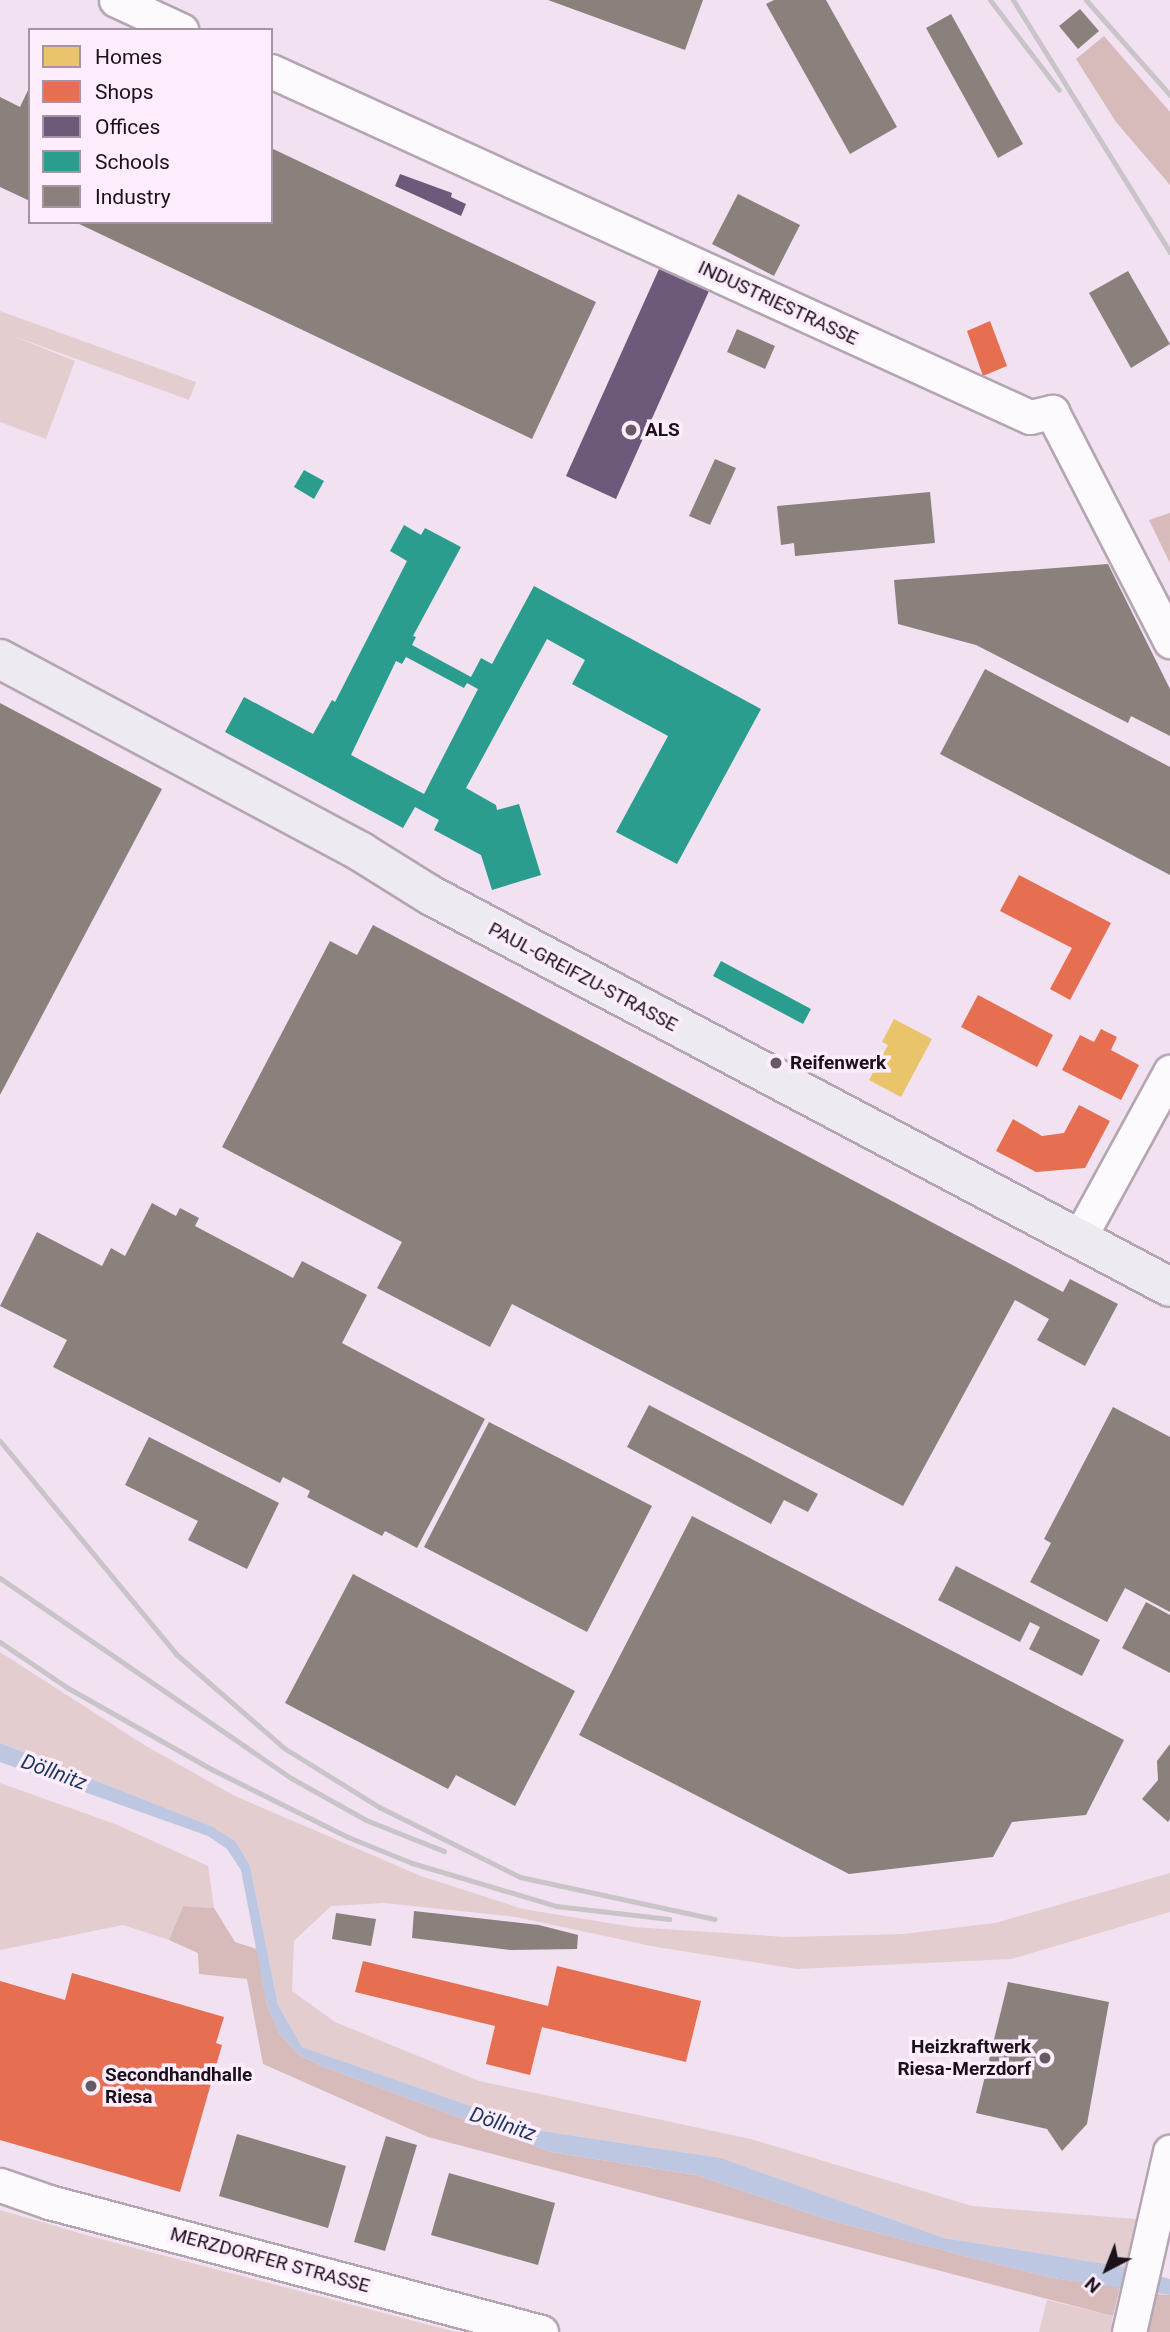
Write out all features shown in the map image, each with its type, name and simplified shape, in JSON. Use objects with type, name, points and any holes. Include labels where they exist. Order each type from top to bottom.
[{"type":"main road","name":"PAUL-GREIFZU-STRASSE","points":[[0,659],[361,852],[430,895],[1170,1287]]},
{"type":"street","points":[[116,0],[177,28]]},
{"type":"street","name":"INDUSTRIESTRASSE","points":[[273,72],[1030,417],[1052,412],[1170,641]]},
{"type":"street","points":[[1078,1240],[1170,1072]]},
{"type":"street","points":[[1129,2332],[1170,2152]]},
{"type":"street","name":"MERZDORFER STRASSE","points":[[0,2185],[49,2202],[541,2332]]},
{"type":"shaded area","points":[[1104,36],[1170,112],[1170,185],[1116,122],[1076,59]]},
{"type":"shaded area","points":[[0,311],[196,382],[189,400],[8,334],[75,361],[46,439],[0,422]]},
{"type":"shaded area","points":[[1170,513],[1170,563],[1149,520]]},
{"type":"shaded area","points":[[0,1652],[146,1746],[235,1796],[421,1876],[523,1909],[633,1927],[786,1937],[903,1934],[995,1923],[1170,1873],[1170,1912],[1012,1959],[797,1969],[656,1947],[516,1917],[384,1903],[331,1906],[294,1941],[292,1991],[335,2022],[479,2081],[751,2139],[972,2206],[1136,2219],[1125,2267],[944,2238],[721,2158],[542,2131],[302,2047],[278,2005],[250,1866],[211,1826],[0,1743]]},
{"type":"shaded area","points":[[0,1783],[115,1824],[208,1866],[214,1908],[183,1906],[169,1940],[123,1925],[0,1950]]},
{"type":"shaded area","points":[[183,1906],[214,1908],[235,1942],[257,1949],[267,2005],[280,2034],[298,2054],[322,2066],[551,2152],[696,2175],[826,2219],[961,2255],[1053,2278],[1120,2287],[1113,2316],[428,2137],[263,2064],[247,1979],[199,1974],[198,1953],[169,1940]]},
{"type":"shaded area","points":[[0,2210],[93,2237],[456,2332],[0,2332]]},
{"type":"shaded area","points":[[1156,2294],[1170,2295],[1170,2332],[1147,2332]]},
{"type":"shaded area","points":[[1047,2300],[1113,2316],[1110,2332],[1039,2332]]},
{"type":"water","name":"Döllnitz","points":[[0,1743],[211,1826],[235,1841],[250,1866],[278,2005],[302,2047],[542,2131],[721,2158],[944,2238],[1125,2267],[1170,2279],[1170,2295],[1053,2278],[961,2255],[826,2219],[696,2175],[551,2152],[322,2066],[298,2054],[280,2034],[267,2005],[241,1870],[227,1849],[208,1836],[0,1762]]},
{"type":"building: Homes","points":[[894,1019],[932,1039],[901,1097],[869,1080],[888,1045],[882,1042]]},
{"type":"building: Shops","points":[[990,321],[1007,366],[983,376],[967,331]]},
{"type":"building: Shops","points":[[1019,875],[1111,923],[1070,1000],[1050,989],[1072,948],[1000,911]]},
{"type":"building: Shops","points":[[978,995],[1053,1035],[1037,1067],[961,1027]]},
{"type":"building: Shops","points":[[1101,1029],[1117,1037],[1111,1050],[1139,1065],[1121,1100],[1062,1070],[1080,1035],[1094,1042]]},
{"type":"building: Shops","points":[[1079,1105],[1110,1121],[1085,1168],[1036,1172],[996,1151],[1013,1119],[1042,1136],[1064,1133]]},
{"type":"building: Shops","points":[[363,1961],[548,2006],[557,1966],[701,2001],[686,2062],[542,2027],[530,2075],[486,2064],[495,2026],[355,1992]]},
{"type":"building: Shops","points":[[72,1973],[224,2017],[216,2043],[222,2045],[180,2192],[0,2140],[0,1981],[65,2000]]},
{"type":"building: Offices","points":[[400,174],[452,193],[451,197],[466,204],[461,216],[395,186]]},
{"type":"building: Offices","points":[[659,269],[709,291],[616,499],[566,476]]},
{"type":"building: Schools","points":[[304,470],[324,481],[314,499],[294,487]]},
{"type":"building: Schools","points":[[404,525],[421,535],[425,528],[461,547],[413,636],[416,637],[412,645],[471,677],[481,658],[492,664],[534,586],[761,709],[677,864],[616,832],[668,736],[572,684],[585,660],[547,639],[466,788],[496,805],[497,810],[519,804],[541,875],[492,890],[481,855],[434,830],[439,820],[415,807],[403,828],[225,732],[244,697],[313,734],[332,700],[335,702],[407,561],[390,551]],"holes":[[[406,657],[464,688],[467,683],[478,689],[424,794],[351,755],[396,661],[402,664]]]},
{"type":"building: Schools","points":[[721,961],[811,1009],[803,1024],[713,976]]},
{"type":"building: Industry","points":[[548,0],[703,0],[685,50]]},
{"type":"building: Industry","points":[[774,0],[826,0],[897,127],[850,154],[766,4]]},
{"type":"building: Industry","points":[[1080,9],[1099,31],[1078,49],[1059,26]]},
{"type":"building: Industry","points":[[951,14],[1023,144],[998,158],[926,28]]},
{"type":"building: Industry","points":[[28,90],[28,200],[0,187],[0,97],[20,107]]},
{"type":"building: Industry","points":[[273,149],[596,302],[532,439],[79,224],[273,224]]},
{"type":"building: Industry","points":[[738,194],[800,225],[774,276],[712,244]]},
{"type":"building: Industry","points":[[1128,271],[1170,344],[1131,368],[1089,293]]},
{"type":"building: Industry","points":[[737,329],[775,346],[765,369],[727,352]]},
{"type":"building: Industry","points":[[715,459],[736,468],[710,525],[689,516]]},
{"type":"building: Industry","points":[[930,492],[935,543],[795,556],[794,543],[781,545],[777,506]]},
{"type":"building: Industry","points":[[1108,564],[1170,689],[1170,736],[1131,716],[1128,723],[976,645],[898,624],[894,580]]},
{"type":"building: Industry","points":[[985,669],[1170,767],[1170,875],[940,754]]},
{"type":"building: Industry","points":[[0,703],[162,789],[0,1095]]},
{"type":"building: Industry","points":[[373,925],[1063,1292],[1070,1279],[1118,1304],[1085,1366],[1037,1340],[1049,1319],[1015,1300],[903,1506],[512,1304],[490,1347],[377,1288],[402,1242],[222,1147],[330,941],[357,955]]},
{"type":"building: Industry","points":[[152,1203],[176,1216],[180,1208],[199,1218],[195,1226],[293,1278],[302,1261],[367,1295],[342,1343],[485,1419],[417,1548],[385,1531],[382,1536],[307,1497],[310,1491],[283,1477],[280,1483],[53,1367],[67,1340],[0,1306],[37,1232],[102,1266],[111,1248],[125,1256]]},
{"type":"building: Industry","points":[[649,1405],[818,1494],[808,1512],[784,1500],[771,1524],[627,1447]]},
{"type":"building: Industry","points":[[1113,1407],[1170,1437],[1170,1612],[1125,1588],[1107,1622],[1030,1582],[1051,1543],[1044,1539]]},
{"type":"building: Industry","points":[[489,1422],[652,1506],[587,1632],[424,1547]]},
{"type":"building: Industry","points":[[149,1437],[279,1503],[247,1569],[188,1540],[198,1521],[125,1485]]},
{"type":"building: Industry","points":[[692,1516],[1124,1740],[1086,1815],[1012,1822],[993,1857],[849,1874],[579,1735]]},
{"type":"building: Industry","points":[[956,1566],[1100,1640],[1082,1676],[1029,1649],[1040,1627],[1030,1622],[1020,1642],[938,1600]]},
{"type":"building: Industry","points":[[353,1574],[575,1691],[515,1806],[456,1775],[448,1789],[285,1703]]},
{"type":"building: Industry","points":[[1146,1602],[1170,1615],[1170,1673],[1122,1648]]},
{"type":"building: Industry","points":[[1170,1744],[1168,1822],[1142,1799],[1158,1780],[1157,1761]]},
{"type":"building: Industry","points":[[414,1911],[539,1925],[578,1935],[577,1949],[511,1950],[412,1938]]},
{"type":"building: Industry","points":[[336,1913],[376,1919],[371,1946],[332,1939]]},
{"type":"building: Industry","name":"Heizkraftwerk Riesa-Merzdorf","points":[[1008,1982],[1109,2002],[1087,2124],[1062,2151],[1047,2129],[976,2113]]},
{"type":"building: Industry","points":[[237,2134],[346,2166],[328,2228],[219,2196]]},
{"type":"building: Industry","points":[[386,2136],[417,2145],[385,2251],[354,2242]]},
{"type":"building: Industry","points":[[449,2173],[555,2203],[538,2265],[431,2235]]},
{"type":"railway","points":[[990,0],[1059,90]]},
{"type":"railway","points":[[1013,0],[1170,252]]},
{"type":"railway","points":[[1086,0],[1170,95]]},
{"type":"railway","points":[[0,1441],[176,1654],[284,1748],[379,1807],[520,1877],[715,1919]]},
{"type":"railway","points":[[0,1578],[291,1778],[366,1820],[444,1851]]},
{"type":"railway","points":[[0,1642],[68,1688],[213,1770],[348,1837],[412,1863],[556,1906],[669,1919]]},
{"type":"place","name":"ALS","points":[[631,430]]},
{"type":"place","name":"Reifenwerk","points":[[776,1063]]},
{"type":"place","name":"Heizkraftwerk Riesa-Merzdorf","points":[[1045,2058]]},
{"type":"place","name":"Secondhandhalle Riesa","points":[[91,2086]]}]
